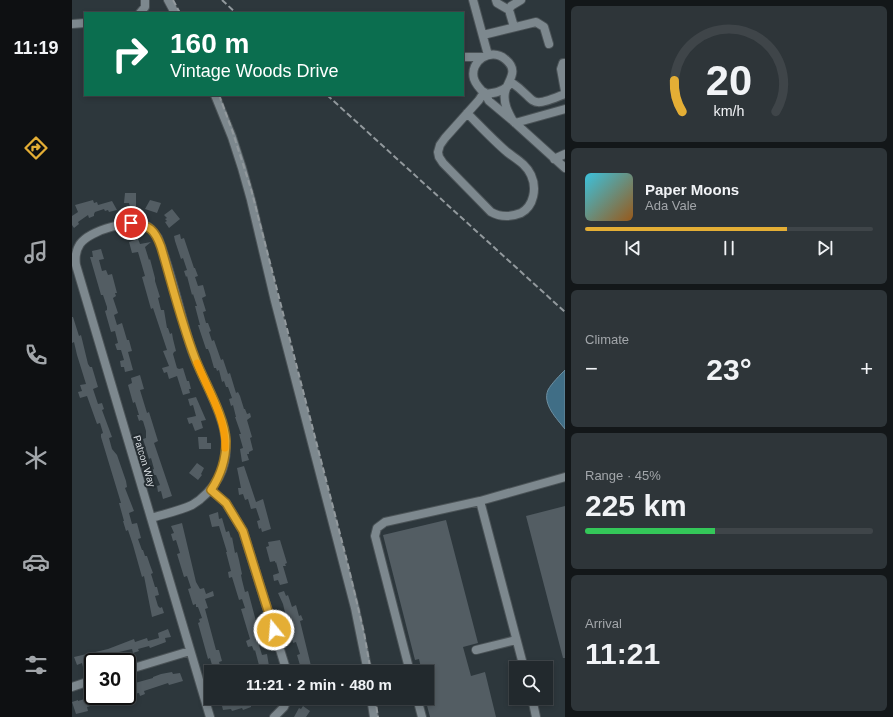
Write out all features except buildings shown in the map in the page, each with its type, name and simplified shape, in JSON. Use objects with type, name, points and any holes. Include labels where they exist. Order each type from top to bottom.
[{"type":"street","points":[[141,12],[145,6],[145,0]]},
{"type":"street","points":[[168,0],[174,12]]},
{"type":"street","points":[[473,0],[483,35],[485,56],[475,67],[473,73],[476,84],[489,101],[565,168]]},
{"type":"street","points":[[496,0],[509,10],[514,27]]},
{"type":"street","points":[[509,10],[511,6],[521,0]]},
{"type":"street","points":[[483,35],[536,22],[544,27],[549,44]]},
{"type":"street","points":[[72,24],[84,24]]},
{"type":"street","points":[[464,57],[500,56],[509,63],[512,74],[505,92],[506,105],[507,111],[514,122]]},
{"type":"street","points":[[509,84],[518,86],[530,99],[537,103],[546,102],[565,92],[561,70],[563,63],[565,63]]},
{"type":"street","points":[[467,113],[491,138],[525,165],[532,176],[535,191],[532,200],[522,213],[506,216],[496,215],[491,212],[456,177],[439,157],[438,152],[440,145],[467,113],[484,93],[495,93],[502,91],[509,84]]},
{"type":"street","points":[[215,96],[232,137],[249,194],[355,608],[367,665]]},
{"type":"street","points":[[514,122],[565,109]]},
{"type":"street","points":[[554,159],[565,154]]},
{"type":"street","name":"Patcon Way","points":[[210,717],[76,265],[76,258],[80,244],[91,234],[131,223],[140,224],[151,229],[160,242],[186,334],[215,403],[226,440],[225,461],[221,473],[211,490]]},
{"type":"street","points":[[408,665],[375,536],[378,528],[386,522],[480,501],[565,477]]},
{"type":"street","points":[[151,518],[192,505],[211,490],[226,503],[243,531],[285,665]]},
{"type":"street","points":[[480,501],[522,661]]},
{"type":"street","points":[[476,650],[516,640]]},
{"type":"street","points":[[136,667],[190,651]]},
{"type":"street","points":[[72,687],[84,683]]},
{"type":"street","points":[[274,717],[285,705]]},
{"type":"street","points":[[373,705],[374,717]]},
{"type":"street","points":[[419,705],[422,717]]},
{"type":"street","points":[[533,705],[536,717]]},
{"type":"water","points":[[565,370],[565,429],[551,411],[547,401],[547,395],[551,385]]},
{"type":"railway","points":[[173,0],[179,12]]},
{"type":"railway","points":[[222,0],[235,12]]},
{"type":"railway","points":[[219,96],[251,189],[348,565],[370,665]]},
{"type":"railway","points":[[328,96],[565,312]]},
{"type":"railway","points":[[376,705],[378,717]]},
{"type":"slow traffic","points":[[197,363],[215,403],[226,440],[225,448]]},
{"type":"route","points":[[131,223],[147,226],[158,238],[186,334],[204,381],[215,403],[226,440],[225,461],[221,473],[211,490],[226,503],[243,531],[274,630]]}]
